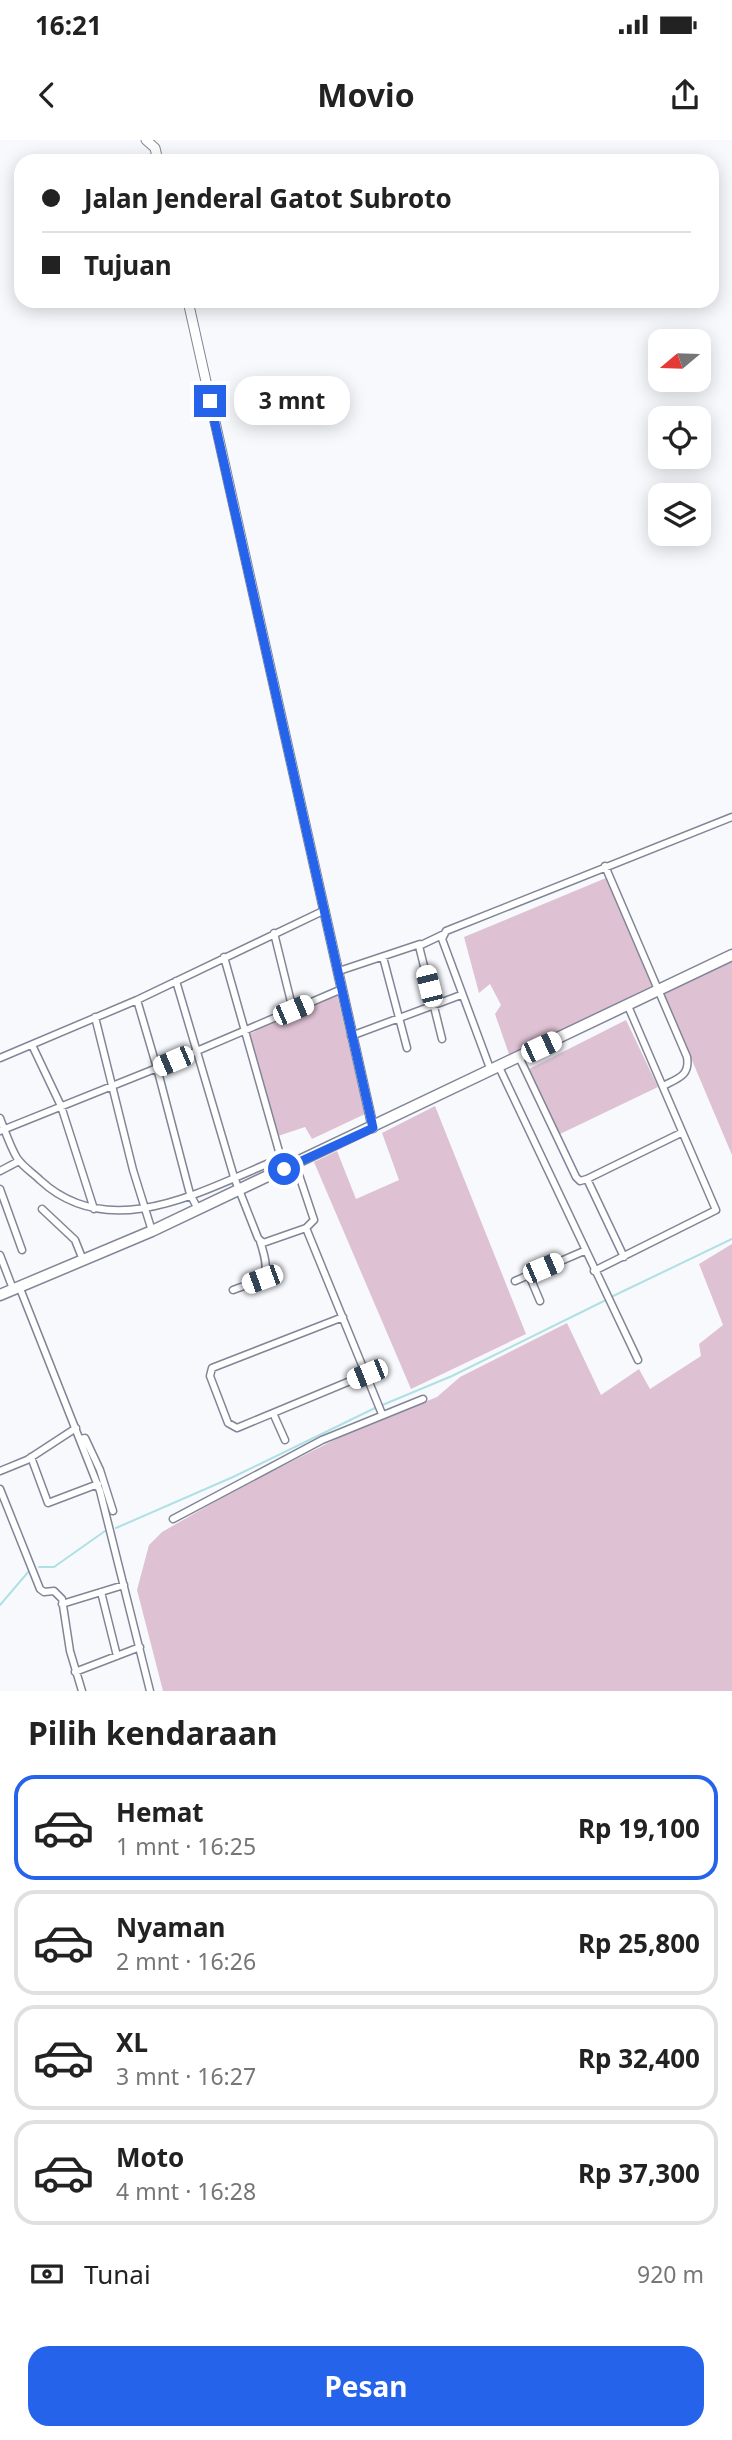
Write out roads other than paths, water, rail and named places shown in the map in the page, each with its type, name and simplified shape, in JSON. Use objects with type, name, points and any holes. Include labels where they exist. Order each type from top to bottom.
[{"type":"highway","points":[[0,1294],[152,1231],[239,1190],[283,1163],[295,1163],[373,1128],[732,955]]},
{"type":"street","points":[[146,140],[154,144]]},
{"type":"street","points":[[190,308],[373,1128]]},
{"type":"street","points":[[339,971],[420,944],[605,866],[732,817]]},
{"type":"street","points":[[605,866],[688,1066],[684,1075],[665,1085]]},
{"type":"street","points":[[0,1058],[137,1000],[326,910]]},
{"type":"street","points":[[274,933],[293,1010]]},
{"type":"street","points":[[442,935],[461,995],[495,1069],[638,1360]]},
{"type":"street","points":[[420,944],[442,1038]]},
{"type":"street","points":[[0,1118],[2,1130],[19,1161],[60,1196],[94,1209],[119,1212],[144,1209],[234,1177],[283,1163],[224,957]]},
{"type":"street","points":[[383,957],[407,1048]]},
{"type":"street","points":[[176,981],[234,1177],[266,1259],[266,1274],[262,1279],[233,1290]]},
{"type":"street","points":[[2,1130],[198,1051],[342,989]]},
{"type":"street","points":[[351,1036],[461,995]]},
{"type":"street","points":[[137,1000],[191,1194],[198,1209]]},
{"type":"street","points":[[594,1271],[716,1210],[681,1133],[663,1087],[665,1085],[628,1006]]},
{"type":"street","points":[[95,1017],[152,1231]]},
{"type":"street","points":[[32,1045],[61,1106],[94,1209]]},
{"type":"street","points":[[519,1057],[580,1181],[681,1133]]},
{"type":"street","points":[[0,1171],[19,1161]]},
{"type":"street","points":[[260,1241],[264,1243],[306,1228],[315,1217],[295,1163]]},
{"type":"street","points":[[587,1179],[624,1257]]},
{"type":"street","points":[[0,1189],[22,1251]]},
{"type":"street","points":[[42,1209],[75,1240],[83,1260]]},
{"type":"street","points":[[306,1228],[381,1412]]},
{"type":"street","points":[[515,1281],[584,1251]]},
{"type":"street","points":[[0,1255],[81,1439],[98,1485],[150,1691]]},
{"type":"street","points":[[529,1275],[540,1301]]},
{"type":"street","points":[[343,1317],[212,1368],[210,1376],[233,1428],[367,1374]]},
{"type":"street","points":[[173,1519],[322,1440],[381,1412],[423,1399]]},
{"type":"street","points":[[273,1413],[285,1440]]},
{"type":"street","points":[[0,1471],[31,1457],[76,1428]]},
{"type":"street","points":[[81,1439],[85,1438],[92,1451],[113,1511]]},
{"type":"street","points":[[31,1457],[48,1503],[98,1485]]},
{"type":"street","points":[[0,1489],[40,1588],[44,1592],[59,1594],[75,1672],[82,1691]]},
{"type":"street","points":[[62,1604],[124,1585]]},
{"type":"street","points":[[101,1592],[117,1656]]},
{"type":"street","points":[[75,1672],[140,1647]]},
{"type":"waterway","points":[[611,1297],[732,1239]]},
{"type":"waterway","points":[[380,1406],[452,1376],[606,1300]]},
{"type":"waterway","points":[[116,1528],[233,1477],[375,1408]]},
{"type":"waterway","points":[[39,1567],[54,1567],[105,1531]]},
{"type":"waterway","points":[[0,1605],[29,1571]]}]
